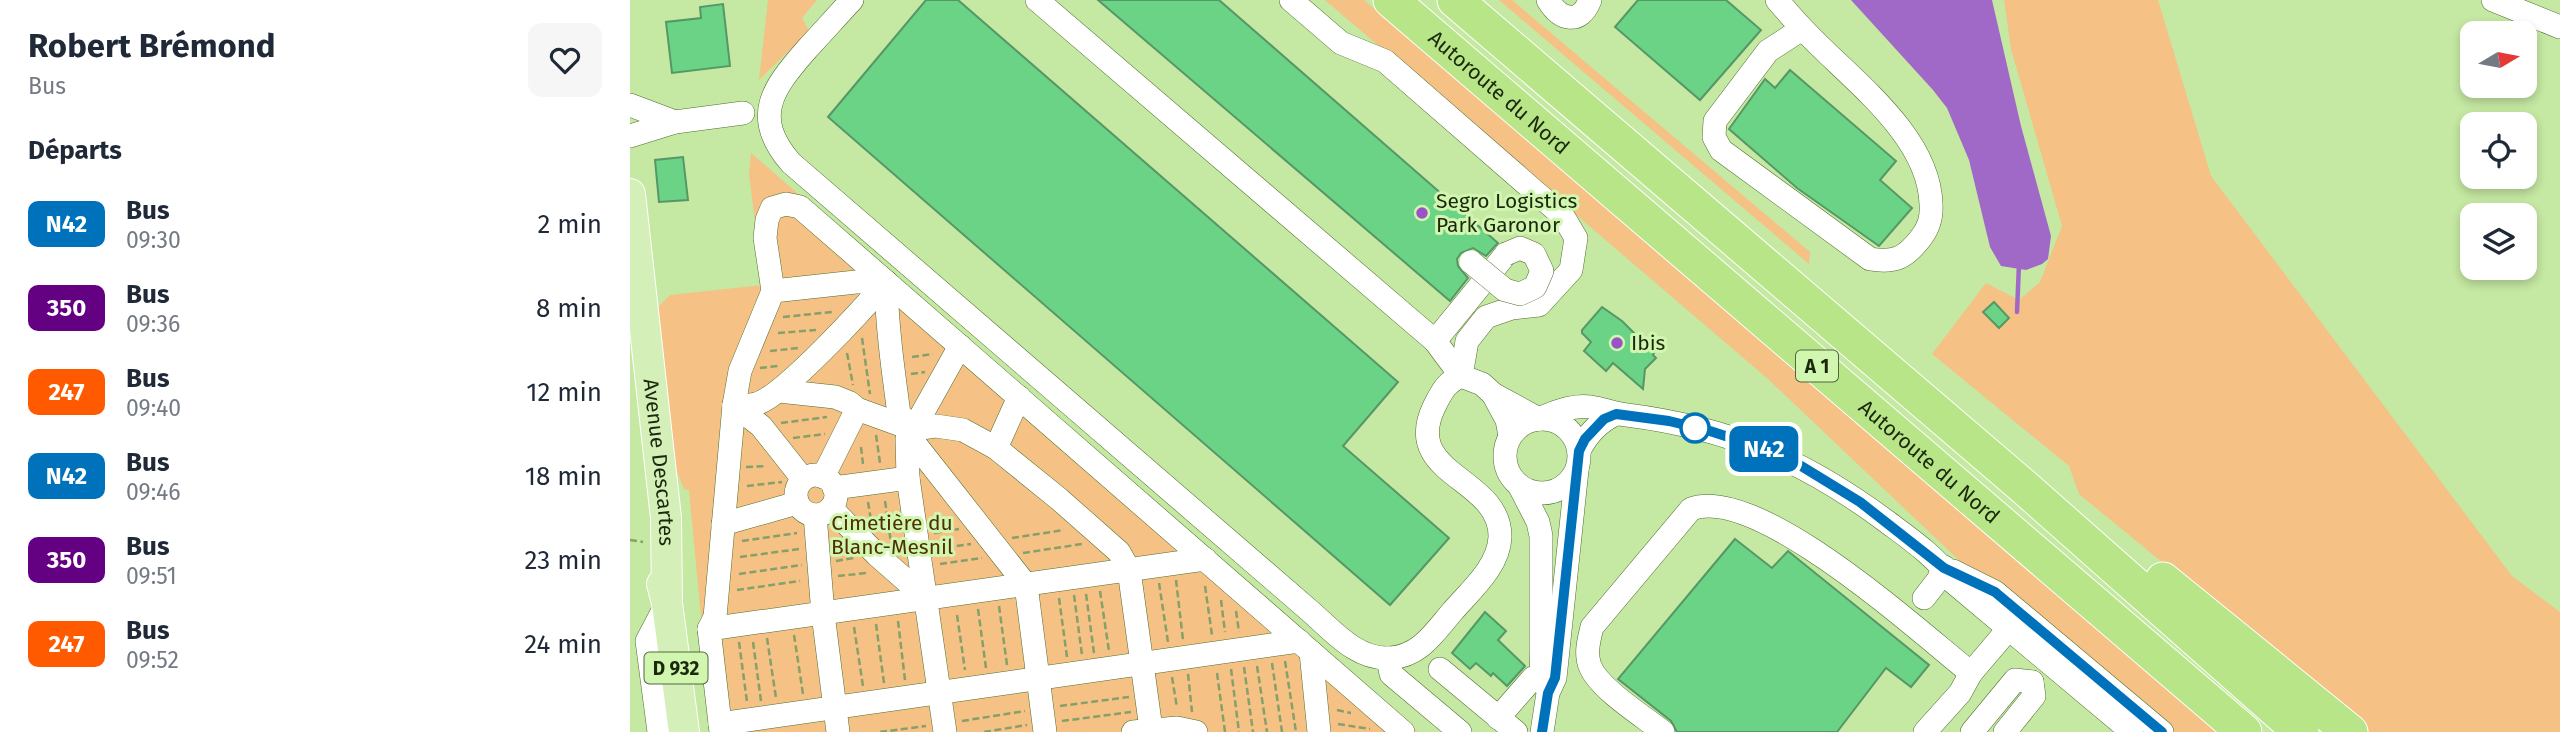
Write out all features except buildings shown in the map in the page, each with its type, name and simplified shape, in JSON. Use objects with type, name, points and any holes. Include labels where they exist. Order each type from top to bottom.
[{"type":"highway","name":"Autoroute du Nord","points":[[1391,0],[2244,732]]},
{"type":"highway","name":"Autoroute du Nord","points":[[1455,0],[2024,487],[2301,732]]},
{"type":"highway","points":[[2024,487],[2064,505],[2134,557],[2350,732]]},
{"type":"main road","name":"Avenue Descartes","points":[[630,194],[666,518],[667,603]]},
{"type":"main road","name":"Avenue Descartes","points":[[630,365],[644,488],[667,603],[684,732]]},
{"type":"street","points":[[852,0],[787,72],[772,97],[769,120],[779,149],[791,163],[1357,651],[1367,657],[1405,656],[1424,644],[1491,565],[1500,537],[1497,522],[1483,499],[1430,452],[1427,441],[1428,420],[1444,387],[1461,376],[1467,341],[1486,317],[1512,308],[1539,305],[1571,270],[1576,238],[1563,216],[1385,61],[1341,43],[1292,0]]},
{"type":"street","points":[[1037,0],[1435,341],[1461,376],[1482,384],[1493,394],[1539,419],[1560,424],[1570,430],[1578,461],[1555,678],[1545,686]]},
{"type":"street","points":[[1548,0],[1555,12],[1566,18],[1584,12],[1590,0]]},
{"type":"street","points":[[1777,0],[1802,29],[1881,104],[1919,156],[1931,185],[1932,219],[1923,237],[1905,256],[1887,262],[1870,259],[1721,150],[1714,137],[1714,121],[1768,51],[1802,29]]},
{"type":"street","points":[[2493,0],[2560,27]]},
{"type":"street","points":[[630,105],[675,122]]},
{"type":"street","points":[[630,136],[675,122],[743,113]]},
{"type":"street","points":[[1291,646],[887,700],[764,718],[721,728],[709,629],[715,617],[734,405],[740,371],[773,291],[765,238],[766,220],[772,208],[786,204],[800,206],[886,282],[955,355],[1019,397],[1205,559],[1291,646],[1403,732]]},
{"type":"street","points":[[1435,341],[1506,254],[1520,248],[1534,254],[1542,271],[1535,287],[1520,294],[1505,290],[1471,262]]},
{"type":"street","points":[[773,291],[856,282],[886,282]]},
{"type":"street","points":[[734,405],[756,404],[779,391],[863,309],[886,282]]},
{"type":"street","points":[[886,282],[892,368],[899,414],[1026,585],[1046,726]]},
{"type":"street","points":[[943,726],[908,478],[911,429],[955,355]]},
{"type":"street","points":[[779,391],[835,397],[850,402],[852,418],[814,501],[823,614],[838,732]]},
{"type":"street","points":[[1493,394],[1507,420],[1510,436],[1504,458],[1512,479],[1520,487],[1538,522],[1541,536],[1545,686],[1542,732]]},
{"type":"street","points":[[996,448],[1019,397]]},
{"type":"street","points":[[734,405],[767,433],[814,501],[925,597]]},
{"type":"street","points":[[1510,436],[1518,428],[1558,410],[1592,407],[1710,431],[1793,461],[1860,502],[1944,568],[1953,582],[2015,621],[2054,654],[2162,732]]},
{"type":"street","points":[[1520,487],[1542,494],[1553,493],[1572,480],[1585,439],[1604,419],[1616,414]]},
{"type":"street","points":[[852,418],[911,429],[936,426],[963,430],[996,448],[1119,552],[1129,570],[1142,664],[1137,727],[1177,728],[1196,732]]},
{"type":"street","points":[[721,542],[814,501],[908,478]]},
{"type":"street","points":[[1663,732],[1604,684],[1590,666],[1587,647],[1592,628],[1691,509],[1699,506],[1727,508],[1758,518],[1818,551],[1971,673]]},
{"type":"street","points":[[709,629],[1205,559]]},
{"type":"street","points":[[1924,598],[1944,568]]},
{"type":"street","points":[[659,732],[647,641],[667,603]]},
{"type":"street","points":[[1925,732],[1960,693],[1971,673],[2015,621]]},
{"type":"street","points":[[1291,646],[1318,726]]},
{"type":"street","points":[[2032,682],[2054,654]]},
{"type":"street","points":[[2054,654],[2132,732]]},
{"type":"street","points":[[1388,658],[1391,674],[1460,732]]},
{"type":"street","points":[[1440,668],[1501,720]]},
{"type":"street","points":[[1472,732],[1501,720],[1533,678],[1545,686]]},
{"type":"street","points":[[1972,732],[2015,680],[2032,682]]},
{"type":"street","points":[[2005,732],[2035,696],[2032,682]]},
{"type":"path","points":[[758,327],[863,309]]},
{"type":"path","points":[[758,327],[843,328]]},
{"type":"path","points":[[892,368],[955,355]]},
{"type":"path","points":[[892,368],[955,355]]},
{"type":"path","points":[[740,371],[808,363]]},
{"type":"path","points":[[767,433],[852,418]]},
{"type":"path","points":[[767,433],[852,418]]},
{"type":"path","points":[[727,479],[814,501]]},
{"type":"path","points":[[727,479],[814,501]]},
{"type":"path","points":[[721,542],[814,501]]},
{"type":"path","points":[[721,542],[814,501]]},
{"type":"path","points":[[916,536],[979,525]]},
{"type":"path","points":[[630,540],[643,541]]},
{"type":"path","points":[[1077,577],[1090,671]]},
{"type":"path","points":[[1077,577],[1090,671]]},
{"type":"path","points":[[1077,577],[1090,671]]},
{"type":"path","points":[[1077,577],[1090,671]]},
{"type":"path","points":[[975,591],[989,686]]},
{"type":"path","points":[[975,591],[989,686]]},
{"type":"path","points":[[975,591],[989,686]]},
{"type":"path","points":[[873,606],[887,700]]},
{"type":"path","points":[[873,606],[887,700]]},
{"type":"path","points":[[873,606],[887,700]]},
{"type":"path","points":[[791,618],[806,712]]},
{"type":"path","points":[[751,623],[764,718]]},
{"type":"path","points":[[751,623],[764,718]]},
{"type":"path","points":[[751,623],[764,718]]},
{"type":"path","points":[[1282,732],[1291,646]]},
{"type":"path","points":[[1291,646],[1296,732]]},
{"type":"path","points":[[1060,706],[1129,697]]},
{"type":"path","points":[[880,732],[943,726],[1028,711]]},
{"type":"path","points":[[985,732],[1046,726],[1137,727]]},
{"type":"path","points":[[1318,726],[1379,730]]},
{"type":"green space","points":[[768,0],[817,0],[802,18],[809,31],[759,80]]},
{"type":"green space","points":[[1325,0],[1364,0],[2221,732],[2170,732],[1965,566],[1768,379]]},
{"type":"green space","points":[[1499,0],[1512,0],[1810,252],[1809,264]]},
{"type":"green space","points":[[2004,0],[2158,0],[2211,176],[2512,576],[2560,612],[2560,732],[2369,732],[2079,494],[2069,466],[1932,354],[1986,283],[2019,300],[2040,282],[2062,226],[2011,49]]},
{"type":"green space","name":"Cimetière du Blanc-Mesnil","points":[[751,153],[1418,732],[716,732],[704,648],[689,490],[684,489],[674,465],[656,309],[670,295],[763,285],[749,174]]},
{"type":"shaded area","points":[[1851,0],[1992,0],[2021,126],[2051,236],[2048,259],[2042,264],[2026,270],[2001,266],[1990,247],[1969,160],[1947,108]]},
{"type":"waterway","points":[[2017,312],[2019,264]]},
{"type":"bus line","name":"N42","points":[[1542,732],[1548,693],[1555,678],[1579,451],[1585,439],[1604,419],[1616,414],[1669,421],[1723,435],[1762,448],[1819,475],[1906,535],[1944,568],[1962,574],[1995,592],[2162,732]]},
{"type":"place","name":"Segro Logistics Park Garonor","points":[[1422,213]]},
{"type":"place","name":"Ibis","points":[[1617,343]]}]
